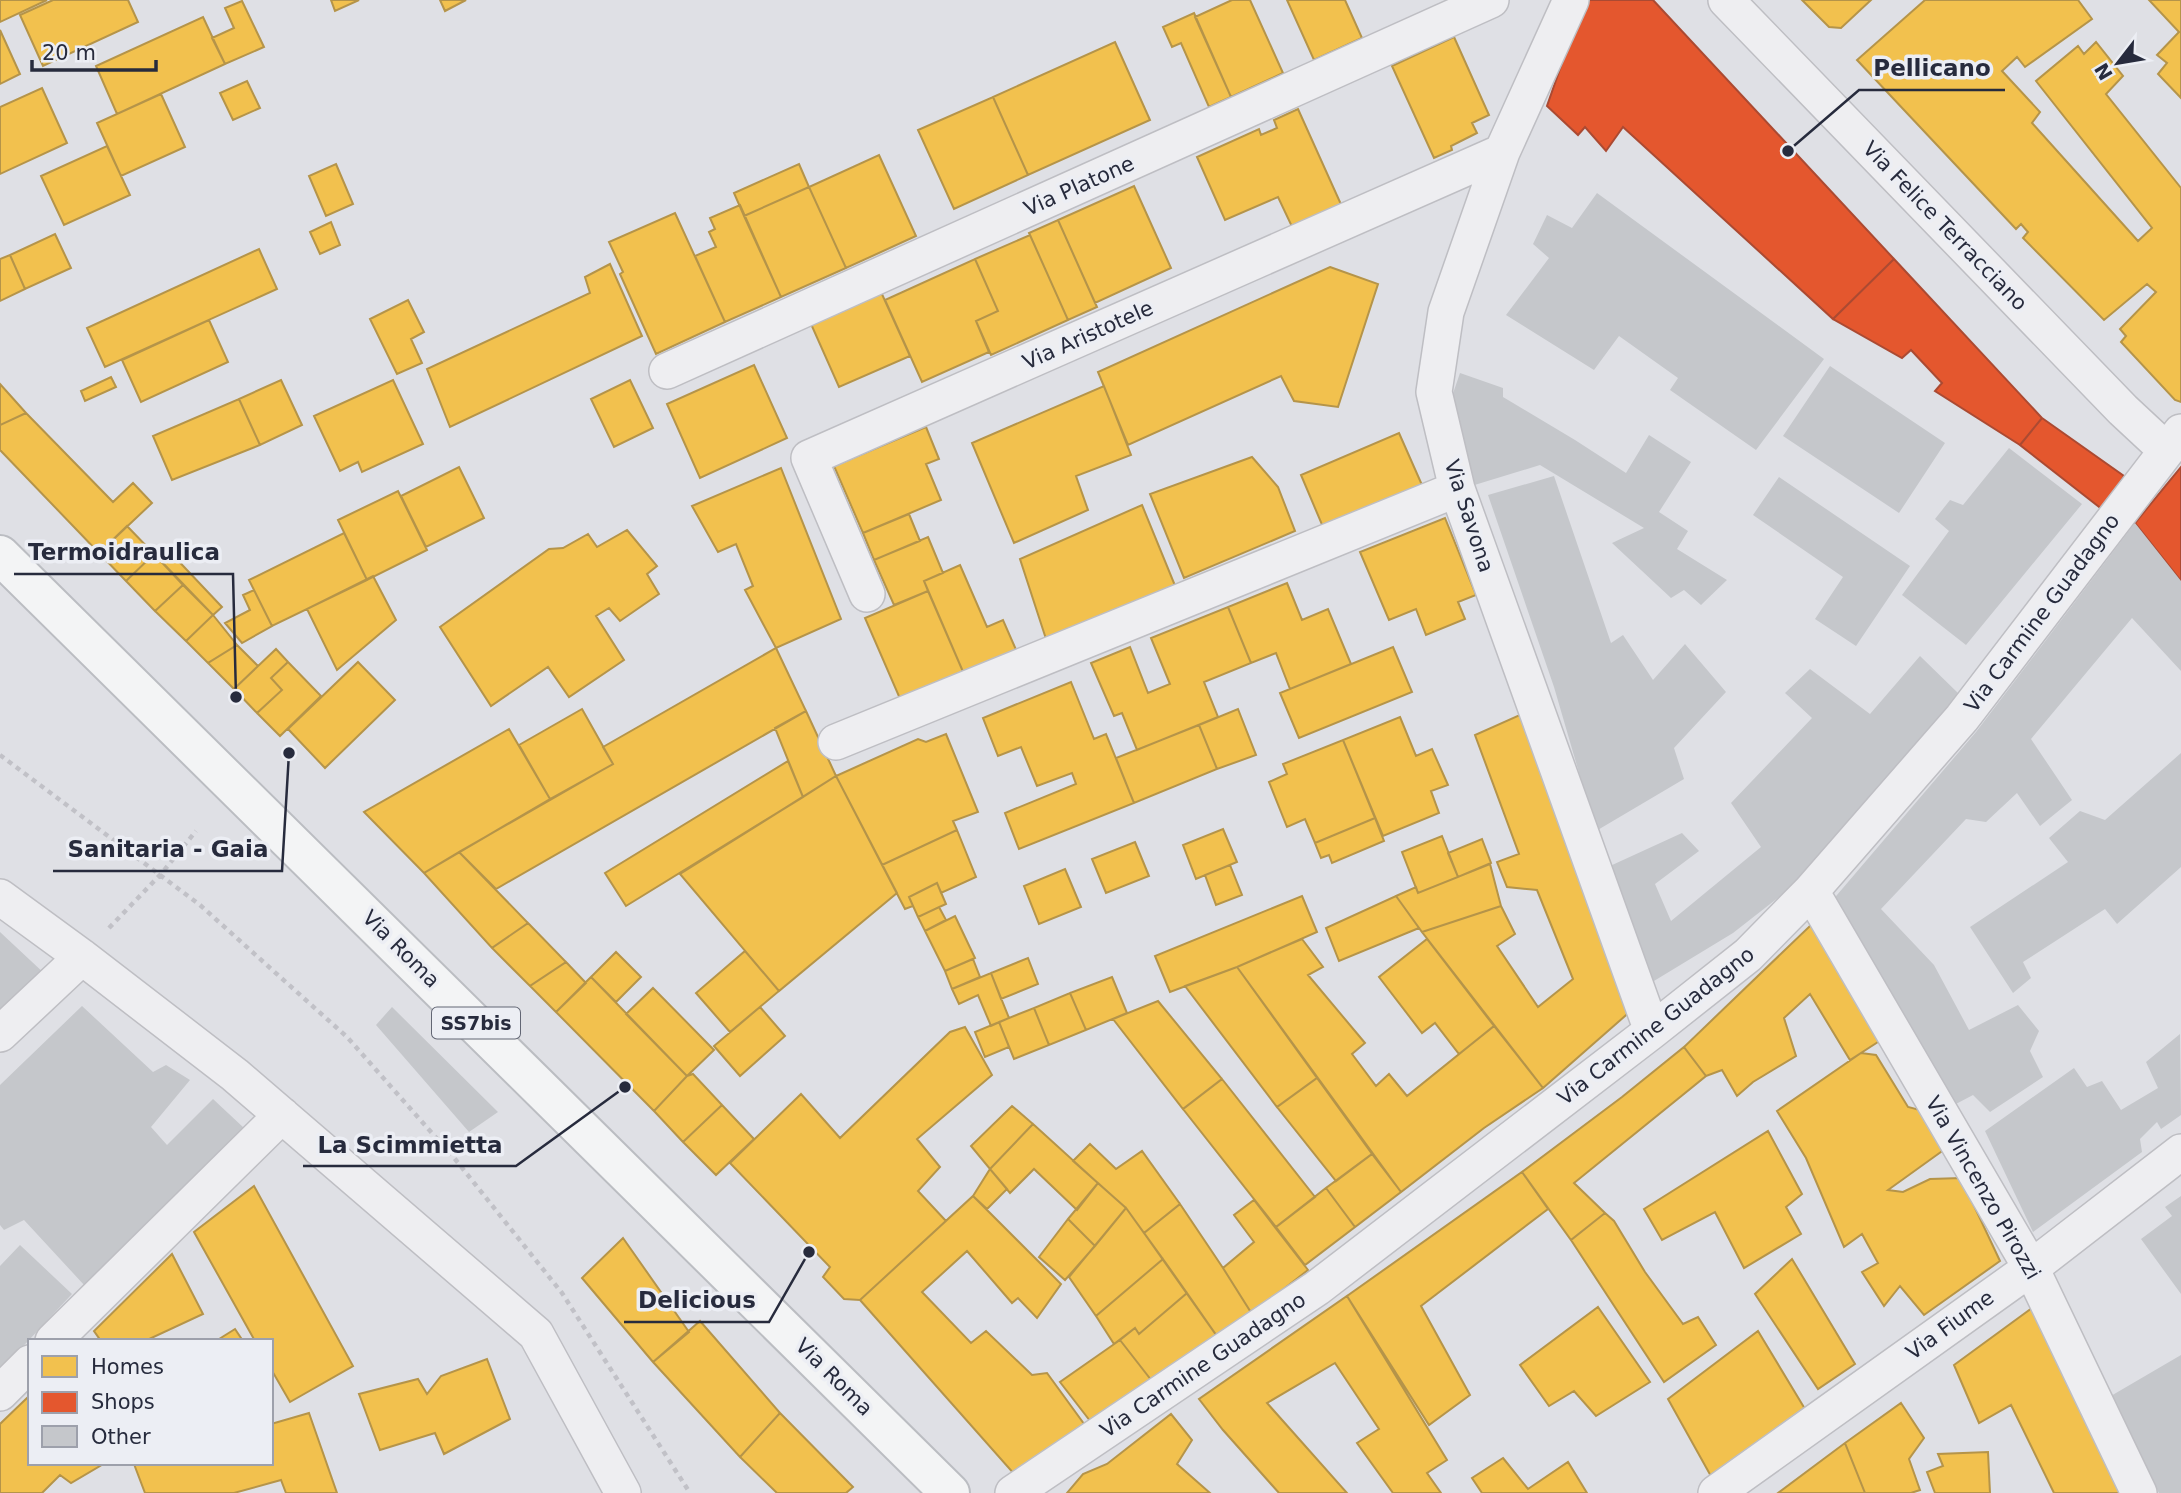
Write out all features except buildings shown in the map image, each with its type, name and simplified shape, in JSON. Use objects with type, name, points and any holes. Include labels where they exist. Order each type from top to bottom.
[{"type":"main road","name":"Via Roma","points":[[0,555],[950,1493]]},
{"type":"street","name":"Via Platone","points":[[667,371],[1491,0]]},
{"type":"street","name":"Via Savona","points":[[1571,0],[1502,152],[1446,312],[1434,392],[1457,489],[1652,1031]]},
{"type":"street","name":"Via Felice Terracciano","points":[[1726,0],[2123,410],[2173,441]]},
{"type":"street","name":"Via Aristotele","points":[[867,594],[809,458],[1502,152]]},
{"type":"street","name":"Via Carmine Guadagno","points":[[1013,1493],[1317,1289],[1748,955],[1811,891],[1962,718],[2173,441]]},
{"type":"street","points":[[836,742],[1457,489]]},
{"type":"street","name":"Via Vincenzo Pirozzi","points":[[1811,891],[2031,1268],[2139,1493]]},
{"type":"street","points":[[0,897],[82,957],[282,1115],[536,1334],[623,1493]]},
{"type":"street","points":[[0,1034],[82,957]]},
{"type":"street","points":[[55,1339],[282,1115]]},
{"type":"street","name":"Via Fiume","points":[[1716,1493],[2031,1268],[2181,1152]]},
{"type":"street","points":[[0,1393],[28,1365]]},
{"type":"path","points":[[0,755],[201,905],[346,1037],[455,1159],[562,1293],[690,1493]]},
{"type":"path","points":[[82,957],[161,874],[196,831]]},
{"type":"place","name":"Pellicano","points":[[1788,151]]},
{"type":"place","name":"Termoidraulica","points":[[236,697]]},
{"type":"place","name":"Sanitaria - Gaia","points":[[289,753]]},
{"type":"place","name":"La Scimmietta","points":[[625,1087]]},
{"type":"place","name":"Delicious","points":[[809,1252]]}]
